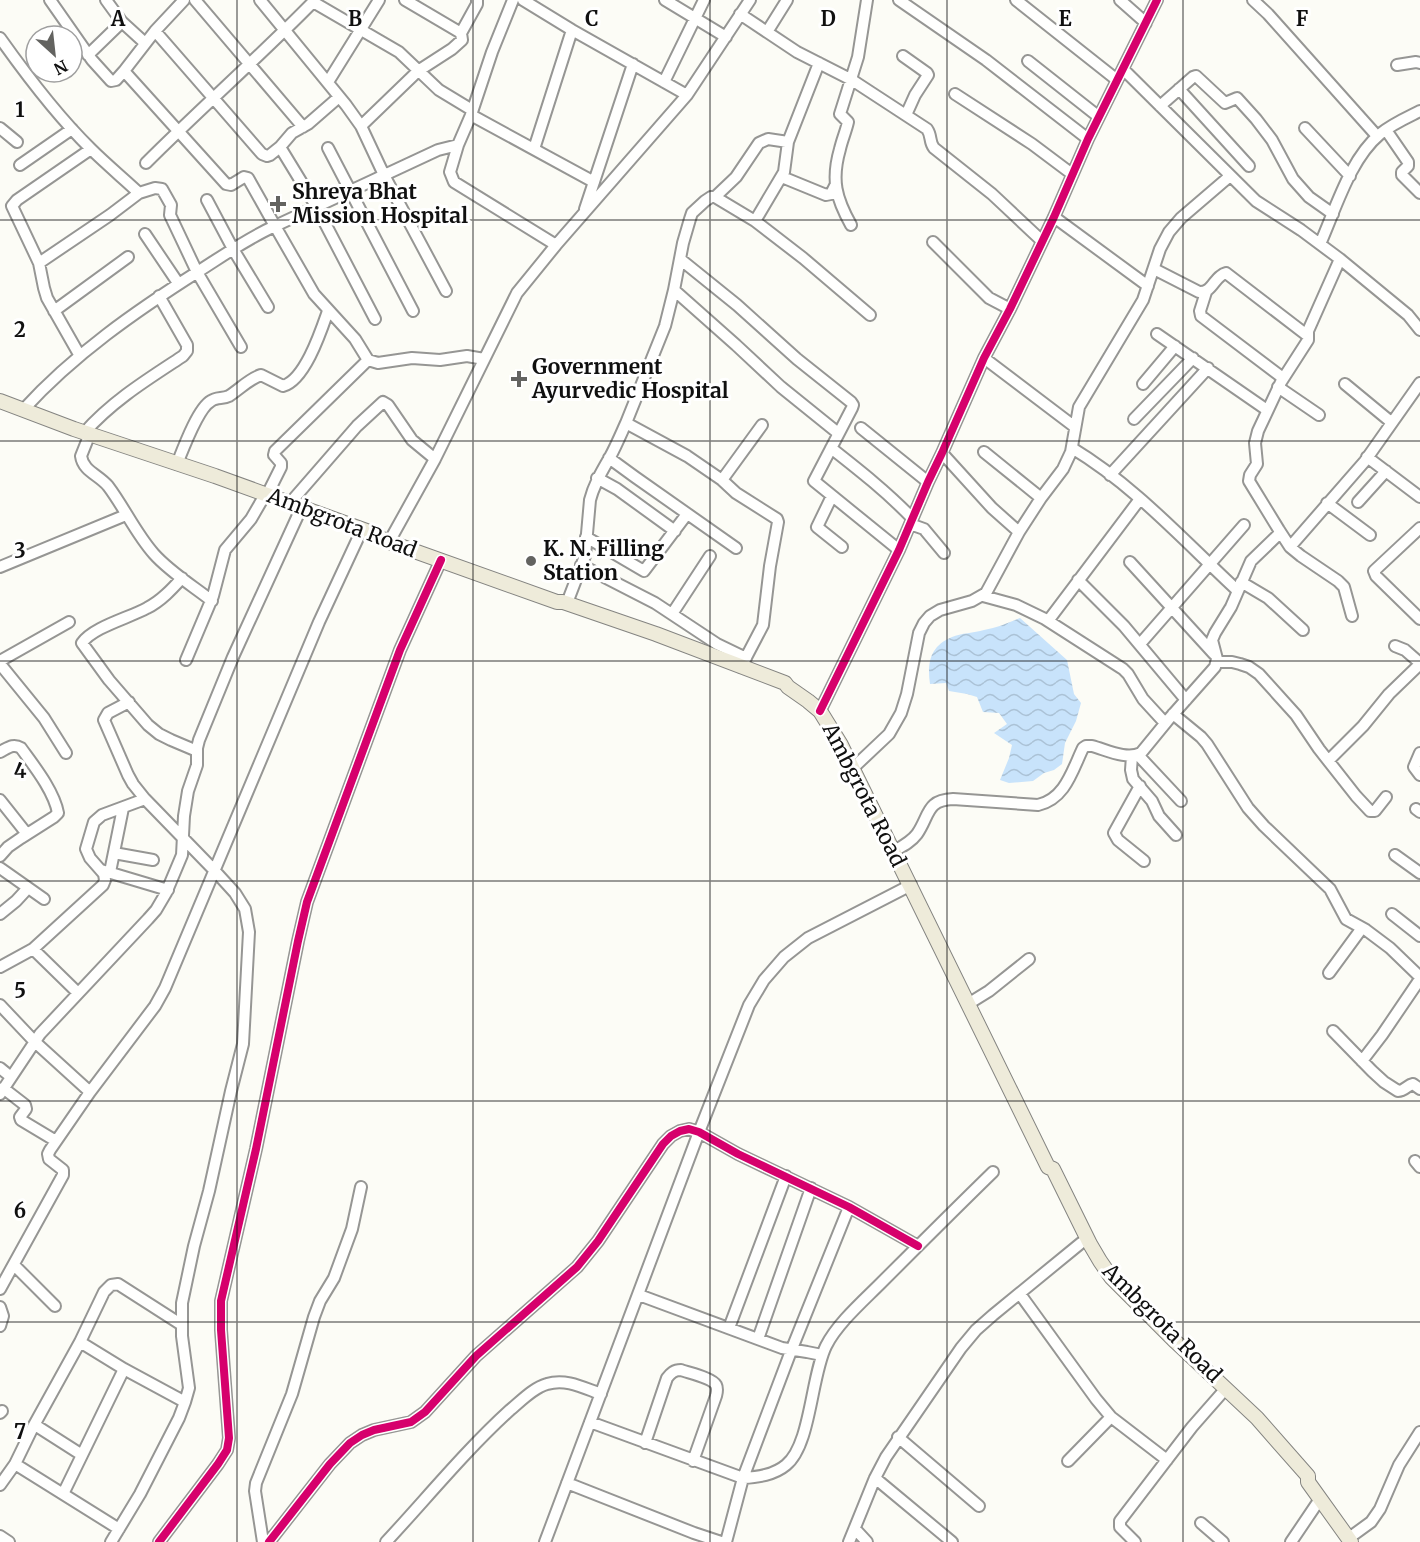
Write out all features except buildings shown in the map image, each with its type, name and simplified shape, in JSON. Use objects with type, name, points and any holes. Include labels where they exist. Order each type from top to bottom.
[{"type":"main road","name":"Ambgrota Road","points":[[0,401],[85,437],[177,464],[294,508],[375,534],[441,560],[743,662],[785,683],[820,711],[853,768],[1048,1167],[1053,1169],[1100,1261],[1112,1277],[1176,1342],[1264,1426],[1308,1476],[1308,1482],[1350,1540]]},
{"type":"main road","points":[[0,411],[265,497]]},
{"type":"main road","points":[[294,508],[360,536],[376,541],[386,540]]},
{"type":"main road","points":[[564,603],[562,606],[580,614],[741,675],[788,687]]},
{"type":"main road","points":[[1048,1167],[1047,1173],[1089,1259],[1099,1274],[1157,1335],[1253,1426],[1302,1481],[1308,1482]]},
{"type":"street","points":[[50,0],[88,55],[113,82],[184,0]]},
{"type":"street","points":[[106,0],[122,22],[145,43]]},
{"type":"street","points":[[195,0],[303,127]]},
{"type":"street","points":[[260,0],[361,126],[384,175],[446,291]]},
{"type":"street","points":[[328,82],[379,0]]},
{"type":"street","points":[[361,126],[418,71],[459,44],[463,38],[460,33],[405,0]]},
{"type":"street","points":[[460,33],[477,4],[477,0]]},
{"type":"street","points":[[513,0],[492,52],[450,172],[454,182],[556,245]]},
{"type":"street","points":[[523,0],[687,95]]},
{"type":"street","points":[[665,0],[726,36]]},
{"type":"street","points":[[664,82],[704,0]]},
{"type":"street","points":[[386,540],[435,459],[517,293],[687,95],[750,0]]},
{"type":"street","points":[[761,28],[787,0]]},
{"type":"street","points":[[851,225],[840,203],[835,186],[836,165],[848,122],[840,114],[858,57],[867,0]]},
{"type":"street","points":[[899,0],[986,60],[1088,140]]},
{"type":"street","points":[[1016,0],[1118,80]]},
{"type":"street","points":[[1120,0],[1146,23]]},
{"type":"street","points":[[820,711],[899,550],[984,358],[1010,309],[1088,140],[1157,0]]},
{"type":"street","points":[[1253,0],[1408,162],[1402,175],[1420,193]]},
{"type":"street","points":[[146,164],[314,1],[399,52],[439,90],[472,112],[594,182]]},
{"type":"street","points":[[740,14],[797,52],[852,80],[927,129],[930,144],[934,148],[992,194],[1042,240]]},
{"type":"street","points":[[88,55],[122,22]]},
{"type":"street","points":[[534,148],[572,30]]},
{"type":"street","points":[[155,31],[262,154],[268,156],[280,147],[292,133],[303,127],[339,97]]},
{"type":"street","points":[[1,43],[72,129],[139,193]]},
{"type":"street","points":[[903,56],[928,74],[906,115]]},
{"type":"street","points":[[1028,62],[1099,117]]},
{"type":"street","points":[[755,221],[782,177],[788,141],[819,63]]},
{"type":"street","points":[[1397,64],[1420,63]]},
{"type":"street","points":[[583,214],[633,64]]},
{"type":"street","points":[[1123,69],[1263,207],[1340,259],[1408,315],[1420,330]]},
{"type":"street","points":[[124,71],[226,184],[231,185],[244,177],[248,178],[314,294],[355,339],[368,360],[378,363],[412,358],[440,360],[467,356],[484,359]]},
{"type":"street","points":[[1160,106],[1196,76],[1225,103],[1236,98],[1272,140],[1293,179],[1309,197],[1333,214]]},
{"type":"street","points":[[1179,89],[1249,166]]},
{"type":"street","points":[[955,94],[1032,144],[1072,174]]},
{"type":"street","points":[[1320,244],[1362,153],[1381,133],[1420,111]]},
{"type":"street","points":[[0,128],[16,142]]},
{"type":"street","points":[[1305,128],[1350,176]]},
{"type":"street","points":[[20,165],[72,129]]},
{"type":"street","points":[[564,603],[582,565],[586,550],[590,500],[597,478],[626,423],[665,326],[692,213],[705,201],[715,197],[736,177],[759,143],[768,139],[788,141]]},
{"type":"street","points":[[23,410],[43,387],[117,326],[178,283],[255,235],[438,150],[458,145]]},
{"type":"street","points":[[280,147],[316,206],[375,318]]},
{"type":"street","points":[[328,148],[413,310]]},
{"type":"street","points":[[80,356],[54,311],[44,288],[39,263],[12,204],[91,149]]},
{"type":"street","points":[[853,768],[889,734],[902,713],[919,633],[924,623],[940,610],[972,601],[988,590],[1019,532],[1063,469],[1072,448],[1079,407],[1143,300],[1164,240],[1174,225],[1230,176]]},
{"type":"street","points":[[782,177],[826,195],[831,194],[835,186]]},
{"type":"street","points":[[39,263],[139,193],[157,188],[162,189],[171,205],[170,215],[198,272],[241,347]]},
{"type":"street","points":[[715,197],[755,221],[870,315]]},
{"type":"street","points":[[207,200],[268,307]]},
{"type":"street","points":[[1054,217],[1148,286]]},
{"type":"street","points":[[145,234],[178,283]]},
{"type":"street","points":[[933,242],[989,298],[1010,309]]},
{"type":"street","points":[[54,311],[128,257]]},
{"type":"street","points":[[680,259],[737,304],[797,359],[853,404],[814,481],[899,550]]},
{"type":"street","points":[[1340,259],[1308,331],[1308,340],[1266,410],[1256,437],[1257,467],[1250,475],[1249,481],[1290,547],[1344,587],[1352,616]]},
{"type":"street","points":[[1154,269],[1199,292],[1206,292]]},
{"type":"street","points":[[1308,336],[1226,273],[1221,274],[1206,292],[1200,311],[1201,316],[1319,416]]},
{"type":"street","points":[[674,290],[781,387],[838,433]]},
{"type":"street","points":[[159,296],[187,345],[187,351],[97,417],[85,437],[82,463],[107,485],[153,553],[212,600]]},
{"type":"street","points":[[177,464],[204,406],[210,401],[229,396],[254,377],[261,375],[283,386],[287,386],[294,380],[314,348],[328,311]]},
{"type":"street","points":[[1156,334],[1266,410]]},
{"type":"street","points":[[1143,384],[1175,346]]},
{"type":"street","points":[[984,358],[1075,427]]},
{"type":"street","points":[[1134,419],[1193,358]]},
{"type":"street","points":[[186,660],[212,600],[225,550],[251,519],[281,467],[281,463],[274,457],[275,451],[368,360]]},
{"type":"street","points":[[1110,475],[1208,368]]},
{"type":"street","points":[[1290,547],[1367,457],[1420,383]]},
{"type":"street","points":[[1345,384],[1391,422]]},
{"type":"street","points":[[56,1141],[21,1120],[20,1117],[26,1109],[25,1105],[2,1091],[40,1034],[152,915],[168,890],[182,855],[184,816],[188,791],[197,765],[199,740],[294,508],[357,426],[383,402],[388,405],[412,440],[435,459]]},
{"type":"street","points":[[582,565],[649,600],[743,662],[760,634],[778,520],[666,444],[626,423]]},
{"type":"street","points":[[722,480],[762,425]]},
{"type":"street","points":[[861,428],[928,482]]},
{"type":"street","points":[[831,448],[896,501],[911,521],[926,531],[944,553]]},
{"type":"street","points":[[1072,448],[1096,464],[1158,514],[1209,564],[1240,586],[1268,598],[1303,630]]},
{"type":"street","points":[[984,452],[1041,498]]},
{"type":"street","points":[[942,453],[992,508],[1019,532]]},
{"type":"street","points":[[1367,457],[1420,497]]},
{"type":"street","points":[[609,458],[736,548]]},
{"type":"street","points":[[1358,502],[1386,471]]},
{"type":"street","points":[[597,478],[617,489],[675,531]]},
{"type":"street","points":[[832,496],[817,527],[842,547]]},
{"type":"street","points":[[1048,621],[1140,499]]},
{"type":"street","points":[[1327,503],[1370,535]]},
{"type":"street","points":[[586,537],[644,571],[687,514]]},
{"type":"street","points":[[0,567],[126,515]]},
{"type":"street","points":[[1140,644],[1244,525]]},
{"type":"street","points":[[1420,528],[1374,571],[1376,576],[1420,619]]},
{"type":"street","points":[[1176,835],[1133,778],[1135,755],[1215,667],[1216,659],[1212,640],[1231,607],[1251,561],[1280,533]]},
{"type":"street","points":[[0,1289],[63,1175],[63,1170],[51,1160],[48,1154],[90,1092],[155,1006],[172,972],[315,633],[360,536]]},
{"type":"street","points":[[672,614],[710,556]]},
{"type":"street","points":[[159,1542],[227,1450],[229,1438],[220,1330],[221,1301],[272,1076],[307,902],[396,661],[441,560]]},
{"type":"street","points":[[1130,562],[1216,659],[1249,667],[1259,674],[1296,715],[1319,749],[1370,812],[1375,811],[1386,797]]},
{"type":"street","points":[[182,578],[155,604],[87,637],[82,645],[148,725],[159,734],[197,751]]},
{"type":"street","points":[[1078,580],[1124,626],[1186,700]]},
{"type":"street","points":[[982,596],[1016,605],[1048,621],[1123,669],[1143,699],[1207,744],[1255,816],[1330,888],[1346,919],[1390,948],[1420,978],[1362,1061]]},
{"type":"street","points":[[66,753],[38,710],[0,663],[69,622]]},
{"type":"street","points":[[1329,760],[1363,726],[1389,694],[1420,664],[1405,650],[1395,646]]},
{"type":"street","points":[[111,1542],[140,1494],[186,1402],[189,1388],[182,1304],[243,1044],[249,932],[247,917],[240,900],[214,870],[144,799],[128,775],[104,720],[108,713],[129,702]]},
{"type":"street","points":[[0,752],[13,745],[21,748],[38,771],[58,809],[56,816],[8,847],[0,856]]},
{"type":"street","points":[[894,851],[911,841],[931,807],[940,801],[953,799],[1038,805],[1047,803],[1060,794],[1086,746],[1135,755],[1181,801]]},
{"type":"street","points":[[1420,753],[1414,764],[1420,775]]},
{"type":"street","points":[[1140,786],[1114,832],[1118,840],[1144,861]]},
{"type":"street","points":[[144,799],[96,819],[86,852],[105,871],[168,890]]},
{"type":"street","points":[[0,800],[27,834]]},
{"type":"street","points":[[0,967],[33,949],[103,885],[105,871],[114,853],[123,808]]},
{"type":"street","points":[[0,837],[8,847]]},
{"type":"street","points":[[114,853],[153,860]]},
{"type":"street","points":[[1395,855],[1420,873]]},
{"type":"street","points":[[0,868],[44,899]]},
{"type":"street","points":[[545,1542],[749,1005],[764,980],[784,957],[808,938],[911,885]]},
{"type":"street","points":[[0,914],[28,888]]},
{"type":"street","points":[[1392,914],[1420,936]]},
{"type":"street","points":[[1329,974],[1362,928]]},
{"type":"street","points":[[33,949],[78,993]]},
{"type":"street","points":[[968,1004],[997,985],[1029,959]]},
{"type":"street","points":[[0,1005],[90,1092]]},
{"type":"street","points":[[1333,1031],[1384,1082],[1398,1092],[1413,1083],[1420,1089]]},
{"type":"street","points":[[0,1068],[11,1077]]},
{"type":"street","points":[[269,1542],[330,1464],[350,1443],[375,1430],[417,1419],[476,1356],[577,1267],[598,1241],[646,1169],[671,1136],[680,1131],[688,1129],[699,1132],[738,1154],[849,1207],[918,1246]]},
{"type":"street","points":[[590,1422],[743,1478],[760,1477],[787,1465],[797,1452],[805,1429],[822,1355],[827,1344],[837,1330],[918,1246],[993,1172]]},
{"type":"street","points":[[729,1328],[786,1176]]},
{"type":"street","points":[[264,1542],[255,1491],[256,1483],[292,1394],[320,1301],[333,1278],[352,1229],[361,1187]]},
{"type":"street","points":[[758,1339],[811,1188]]},
{"type":"street","points":[[726,1542],[743,1478],[791,1350],[849,1207]]},
{"type":"street","points":[[849,1542],[886,1457],[961,1348],[985,1322],[1081,1243]]},
{"type":"street","points":[[14,1265],[55,1306]]},
{"type":"street","points":[[1,1482],[15,1464],[104,1292],[111,1285],[118,1284],[182,1324]]},
{"type":"street","points":[[1020,1294],[1111,1417],[1167,1460]]},
{"type":"street","points":[[639,1295],[782,1348],[822,1355]]},
{"type":"street","points":[[0,1307],[3,1316],[0,1326]]},
{"type":"street","points":[[80,1342],[124,1369],[186,1402]]},
{"type":"street","points":[[63,1494],[124,1369]]},
{"type":"street","points":[[645,1443],[670,1373],[681,1370],[711,1381],[716,1385],[716,1396],[693,1461]]},
{"type":"street","points":[[386,1542],[466,1453],[496,1423],[536,1389],[548,1383],[573,1383],[601,1394]]},
{"type":"street","points":[[1135,1542],[1120,1527],[1120,1521],[1192,1427],[1221,1394]]},
{"type":"street","points":[[1068,1461],[1111,1417]]},
{"type":"street","points":[[34,1425],[82,1455]]},
{"type":"street","points":[[1350,1540],[1371,1522],[1380,1509],[1399,1465],[1420,1432]]},
{"type":"street","points":[[898,1437],[979,1506]]},
{"type":"street","points":[[15,1464],[119,1529]]},
{"type":"street","points":[[875,1478],[952,1542]]},
{"type":"street","points":[[567,1483],[692,1538],[721,1542]]},
{"type":"street","points":[[1291,1542],[1320,1498]]},
{"type":"street","points":[[1202,1522],[1223,1542]]},
{"type":"street","points":[[855,1529],[867,1542]]},
{"type":"street","points":[[0,1536],[9,1542]]},
{"type":"water","points":[[1020,618],[1067,660],[1074,694],[1081,703],[1076,721],[1065,743],[1062,764],[1033,781],[1009,783],[1000,780],[1012,745],[994,733],[1007,724],[999,713],[983,712],[977,697],[949,691],[946,683],[930,684],[929,669],[935,650],[952,637],[998,627]]},
{"type":"cycle path","points":[[820,711],[899,550],[984,358],[1010,309],[1088,139],[1157,0]]},
{"type":"cycle path","points":[[159,1542],[227,1450],[229,1438],[221,1301],[256,1149],[307,902],[400,650],[441,560]]},
{"type":"cycle path","points":[[269,1542],[330,1464],[350,1443],[374,1430],[411,1422],[425,1412],[476,1356],[577,1267],[598,1241],[663,1144],[680,1131],[689,1129],[699,1132],[738,1154],[849,1207],[918,1246]]},
{"type":"place","name":"Shreya Bhat Mission Hospital","points":[[278,204]]},
{"type":"place","name":"Government Ayurvedic Hospital","points":[[519,379]]},
{"type":"place","name":"K. N. Filling Station","points":[[531,561]]}]
